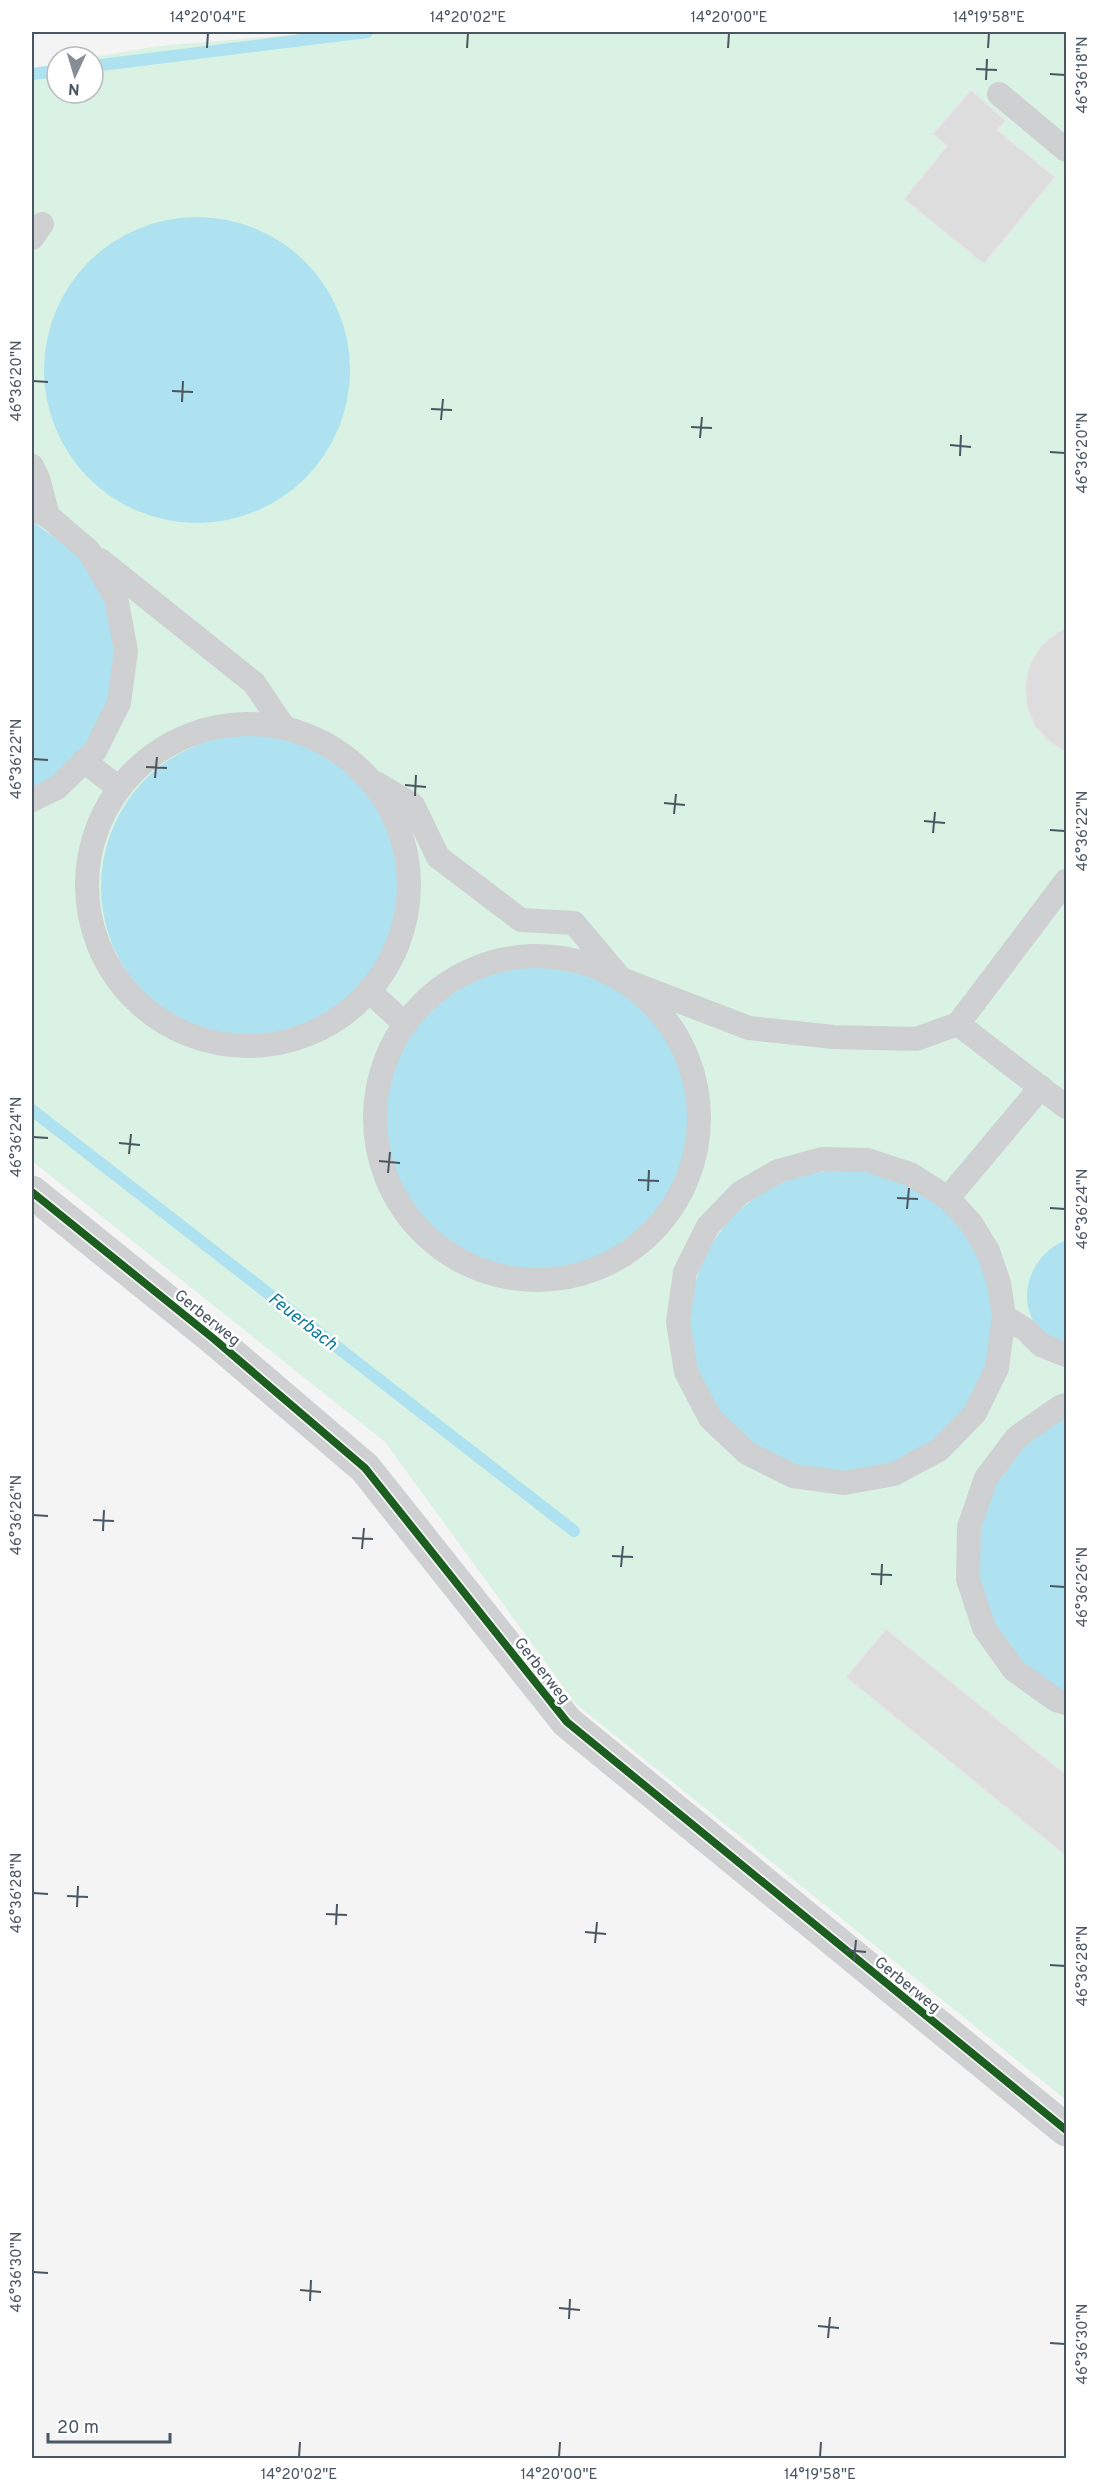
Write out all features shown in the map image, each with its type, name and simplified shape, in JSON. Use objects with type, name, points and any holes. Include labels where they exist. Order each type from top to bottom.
[{"type":"street","name":"Gerberweg","points":[[32,1192],[214,1339],[365,1468],[567,1722],[1066,2130]]},
{"type":"lane","points":[[999,94],[1066,150]]},
{"type":"lane","points":[[32,466],[38,478],[40,512],[254,683],[283,726]]},
{"type":"lane","points":[[32,800],[57,788],[95,751],[119,703],[126,651],[116,598],[89,551]]},
{"type":"lane","points":[[374,782],[401,828],[411,881],[403,933],[379,981],[369,991],[341,1018],[293,1041],[240,1047],[188,1035],[142,1008],[108,968],[88,918],[86,865],[102,813],[119,788],[133,770],[177,738],[229,723],[283,726],[333,746],[374,782],[413,805],[438,857],[520,920],[574,923],[621,979],[653,1004],[678,1036],[694,1073],[700,1113],[696,1153],[674,1205],[654,1231],[615,1260],[570,1277],[521,1279],[474,1268],[432,1242],[400,1206],[380,1162],[374,1114],[382,1066],[404,1023],[438,988],[481,965],[490,963],[528,956],[577,960],[621,979],[749,1028],[833,1037],[916,1039],[958,1024],[1066,880]]},
{"type":"lane","points":[[84,761],[119,788]]},
{"type":"lane","points":[[369,991],[404,1023]]},
{"type":"lane","points":[[958,1024],[1066,1107]]},
{"type":"lane","points":[[948,1198],[1041,1088]]},
{"type":"lane","points":[[822,1159],[867,1160],[910,1174],[948,1198],[971,1223],[988,1251],[999,1283],[1004,1316],[997,1368],[975,1413],[939,1450],[894,1474],[844,1483],[793,1476],[747,1454],[710,1418],[686,1372],[678,1322],[686,1272],[708,1226],[740,1193],[778,1170],[822,1159]]},
{"type":"lane","points":[[674,1205],[708,1226]]},
{"type":"lane","points":[[1004,1316],[1026,1330],[1041,1345],[1066,1355]]},
{"type":"lane","points":[[1066,1406],[1060,1407],[1017,1437],[986,1478],[969,1527],[968,1578],[984,1628],[1014,1670],[1056,1700],[1066,1703]]},
{"type":"green space","points":[[324,32],[1066,32],[1066,2100],[576,1704],[385,1442],[32,1161],[32,68],[45,66],[45,105],[105,105],[105,55],[159,46]]},
{"type":"water","points":[[197,217],[227,220],[255,229],[282,243],[305,262],[324,285],[338,312],[347,340],[350,370],[347,400],[338,428],[324,455],[305,478],[282,497],[255,511],[227,520],[197,523],[167,520],[139,511],[112,497],[89,478],[70,455],[56,428],[47,400],[44,370],[47,340],[56,312],[70,285],[89,262],[112,243],[139,229],[167,220]]},
{"type":"water","points":[[32,521],[83,559],[114,615],[120,676],[103,731],[32,797]]},
{"type":"water","points":[[254,734],[284,737],[312,746],[339,760],[362,779],[381,802],[395,829],[404,857],[407,887],[404,917],[395,945],[381,972],[362,995],[339,1014],[312,1028],[284,1037],[254,1040],[224,1037],[196,1028],[169,1014],[146,995],[127,972],[113,945],[104,917],[101,887],[104,857],[113,829],[127,802],[146,779],[169,760],[196,746],[224,737]]},
{"type":"water","points":[[539,964],[569,967],[597,976],[624,990],[647,1009],[666,1032],[680,1059],[689,1087],[692,1117],[689,1147],[680,1175],[666,1202],[647,1225],[624,1244],[597,1258],[569,1267],[539,1270],[509,1267],[481,1258],[454,1244],[431,1225],[412,1202],[398,1175],[389,1147],[386,1117],[389,1087],[398,1059],[412,1032],[431,1009],[454,990],[481,976],[509,967]]},
{"type":"water","points":[[843,1170],[873,1173],[902,1182],[928,1196],[951,1215],[970,1238],[984,1264],[993,1293],[996,1323],[993,1353],[984,1382],[970,1408],[951,1431],[928,1450],[902,1464],[873,1473],[843,1476],[813,1473],[784,1464],[758,1450],[735,1431],[716,1408],[702,1382],[693,1353],[690,1323],[693,1293],[702,1264],[716,1238],[735,1215],[758,1196],[784,1182],[813,1173]]},
{"type":"water","points":[[1066,1240],[1066,1348],[1048,1338],[1035,1324],[1029,1311],[1027,1297],[1034,1269],[1042,1257],[1053,1247]]},
{"type":"water","points":[[1066,1416],[1066,1694],[1024,1666],[992,1623],[977,1572],[980,1519],[1000,1470],[1037,1431]]},
{"type":"building","points":[[971,90],[1006,121],[997,130],[1055,177],[984,264],[904,199],[947,146],[933,134]]},
{"type":"building","points":[[1066,628],[1066,752],[1050,742],[1035,726],[1027,707],[1025,685],[1030,664],[1041,646]]},
{"type":"building","points":[[886,1629],[1066,1775],[1066,1856],[846,1677]]},
{"type":"waterway","points":[[105,65],[367,32]]},
{"type":"waterway","points":[[32,74],[45,72]]},
{"type":"waterway","name":"Feuerbach","points":[[32,1110],[574,1531]]},
{"type":"cycle path","points":[[32,1192],[214,1339],[365,1468],[567,1722],[1066,2130]]}]
